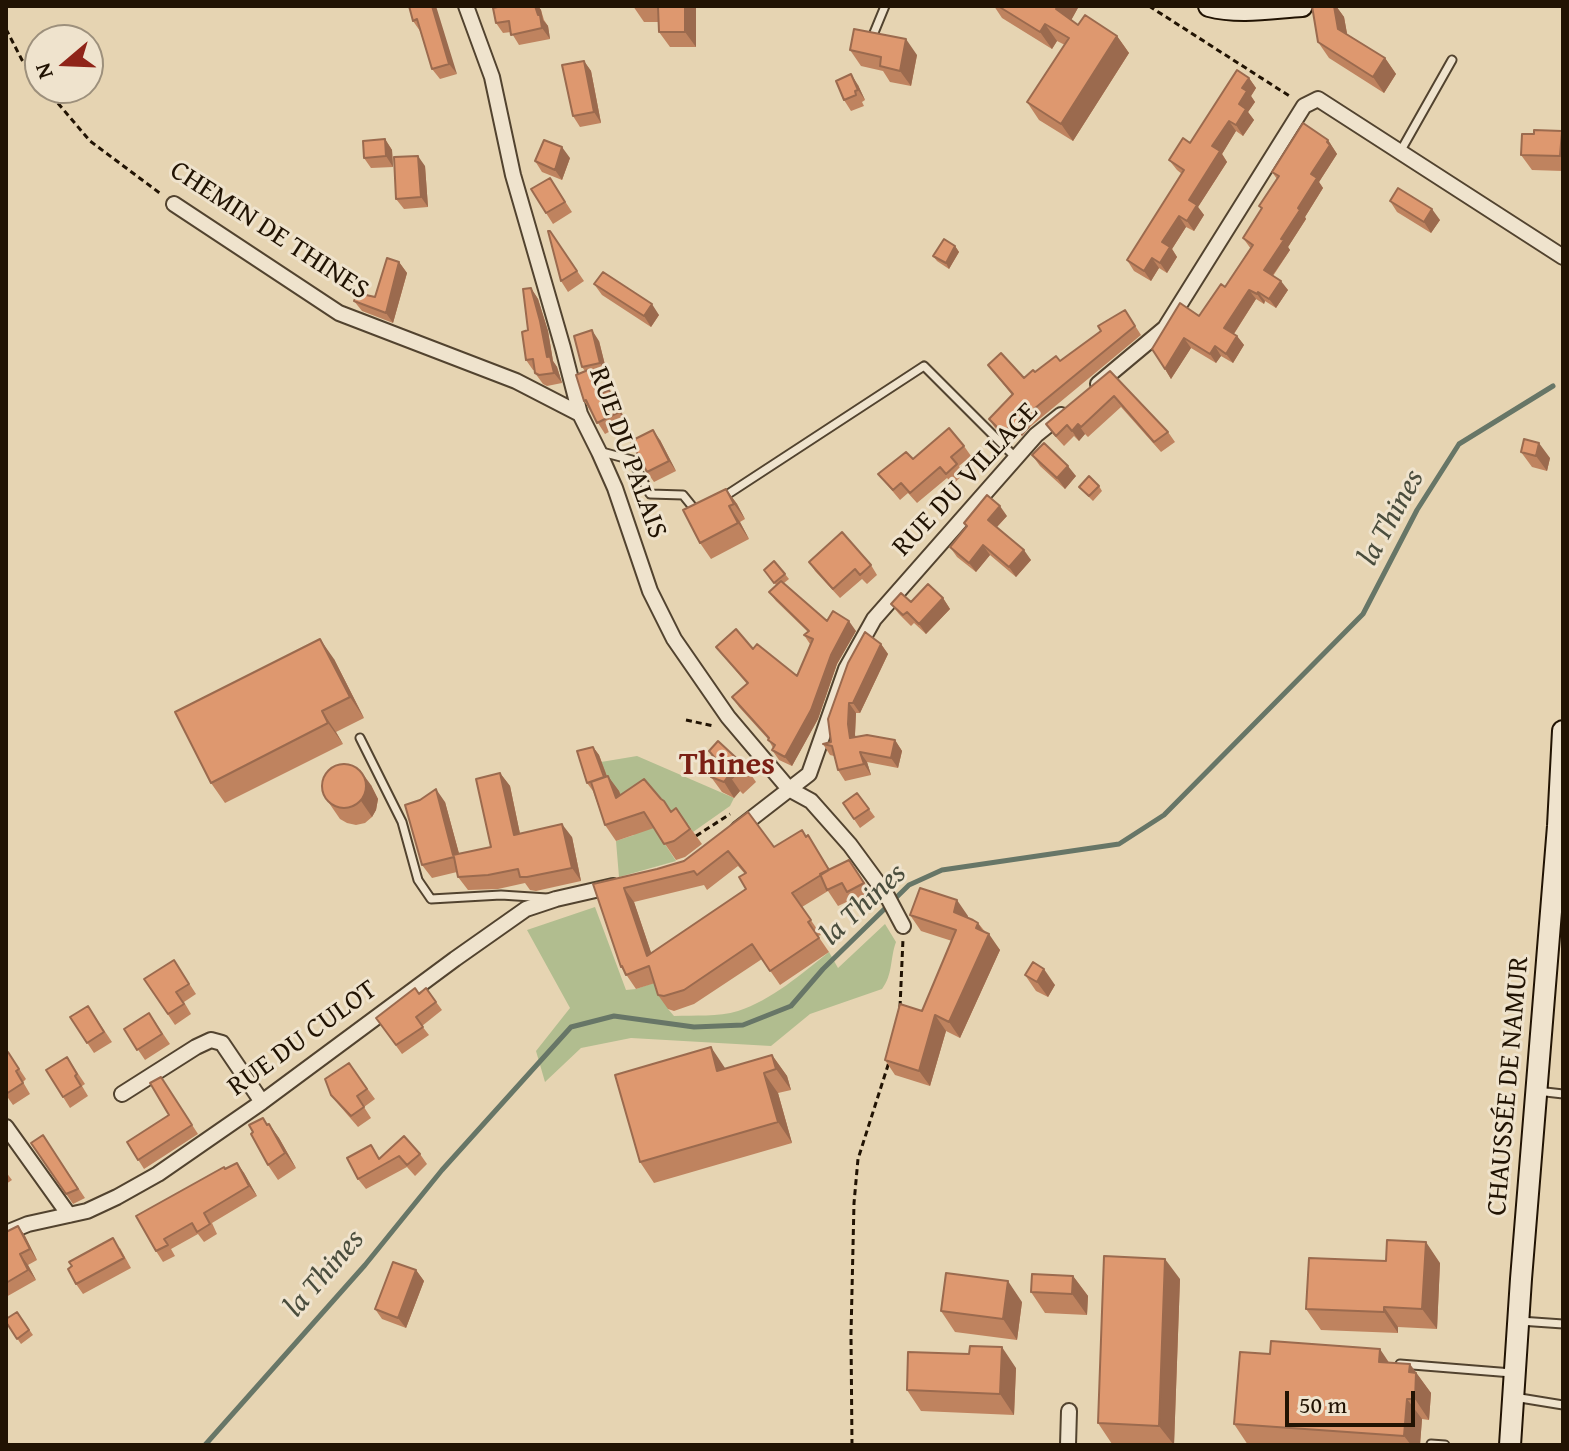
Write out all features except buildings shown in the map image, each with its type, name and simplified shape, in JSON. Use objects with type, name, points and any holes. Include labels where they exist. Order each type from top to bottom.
[{"type":"main road","points":[[1209,6],[1221,9],[1302,6]]},
{"type":"main road","name":"CHAUSSÉE DE NAMUR","points":[[1510,1445],[1536,1091],[1558,900],[1563,731]]},
{"type":"street","name":"RUE DU PALAIS","points":[[466,6],[492,77],[513,175],[580,414],[615,488],[650,591],[674,639],[728,717],[789,789]]},
{"type":"street","points":[[1304,106],[1318,99],[1563,257]]},
{"type":"street","name":"RUE DU VILLAGE","points":[[811,801],[809,774],[846,669],[874,619],[1036,435],[1165,328],[1304,106]]},
{"type":"street","name":"CHEMIN DE THINES","points":[[174,204],[339,313],[516,381],[580,414]]},
{"type":"street","points":[[729,837],[809,774]]},
{"type":"street","points":[[789,789],[811,801],[850,845],[886,894],[903,926]]},
{"type":"street","name":"RUE DU CULOT","points":[[6,1233],[28,1224],[87,1211],[158,1174],[526,909],[624,883]]},
{"type":"street","points":[[122,1094],[211,1040],[222,1043],[262,1102]]},
{"type":"street","points":[[6,1127],[69,1215]]},
{"type":"street","points":[[1068,1445],[1069,1411]]},
{"type":"lane","points":[[871,40],[885,6]]},
{"type":"lane","points":[[1400,152],[1452,60]]},
{"type":"lane","points":[[599,452],[632,460],[650,494],[683,495],[698,514],[924,366],[1016,458]]},
{"type":"lane","points":[[360,738],[402,822],[418,880],[431,899],[501,895],[556,899]]},
{"type":"lane","points":[[1536,1091],[1563,1094]]},
{"type":"lane","points":[[1518,1321],[1563,1324]]},
{"type":"lane","points":[[1391,1363],[1515,1373]]},
{"type":"lane","points":[[1513,1397],[1563,1405]]},
{"type":"lane","points":[[1431,1444],[1445,1445]]},
{"type":"path","points":[[1149,6],[1304,106]]},
{"type":"path","points":[[6,29],[24,62]]},
{"type":"path","name":"CHEMIN DE THINES","points":[[59,104],[90,141],[174,204]]},
{"type":"path","points":[[696,836],[734,811]]},
{"type":"path","points":[[900,1007],[903,926]]},
{"type":"path","points":[[852,1445],[851,1334],[858,1159],[890,1061]]},
{"type":"green space","points":[[637,756],[734,798],[730,806],[693,832],[688,824],[655,829],[676,861],[619,877],[616,841],[634,835],[601,762]]},
{"type":"green space","points":[[595,907],[626,990],[659,981],[668,1009],[674,1016],[723,1014],[751,1006],[786,986],[829,952],[838,968],[885,924],[896,942],[888,978],[882,989],[810,1014],[771,1046],[631,1038],[581,1048],[545,1082],[536,1051],[570,1008],[527,930]]},
{"type":"waterway","name":"la Thines","points":[[205,1445],[365,1265],[442,1170],[571,1027],[614,1016],[694,1027],[743,1025],[791,1006],[823,969],[909,885],[942,870],[1119,844],[1164,815],[1363,614],[1417,510],[1459,444],[1553,386]]},
{"type":"district","name":"Thines","points":[[727,766]]}]
